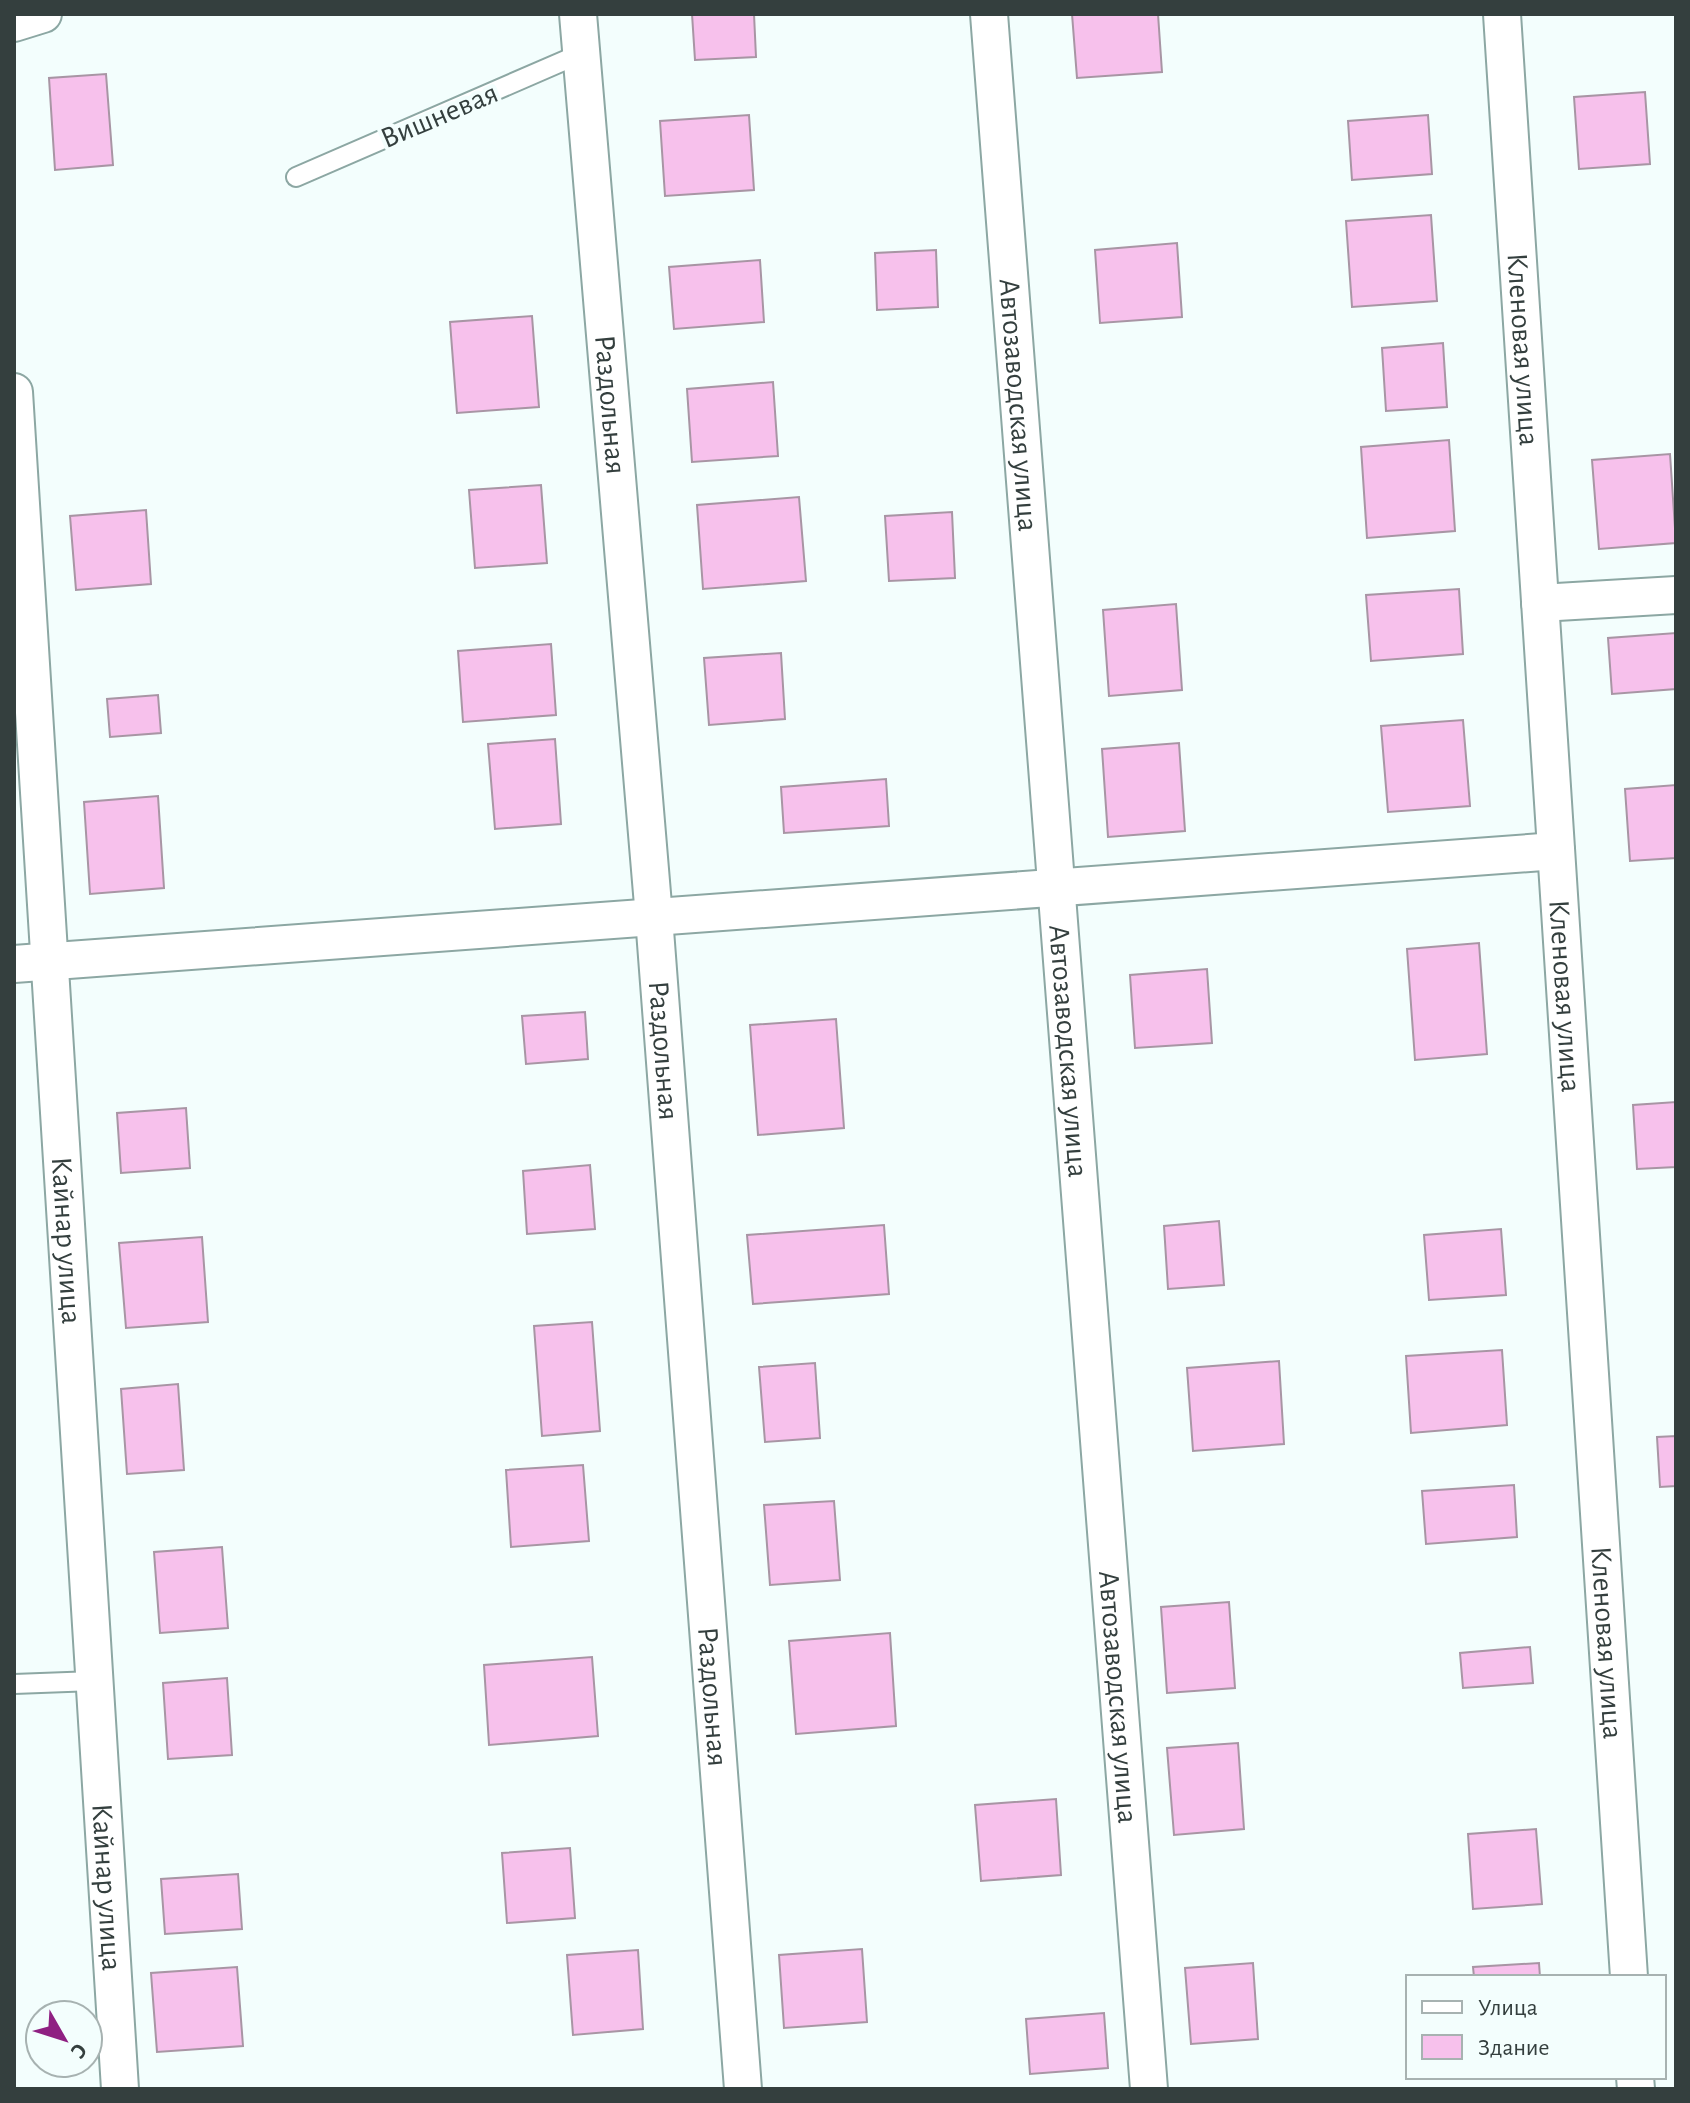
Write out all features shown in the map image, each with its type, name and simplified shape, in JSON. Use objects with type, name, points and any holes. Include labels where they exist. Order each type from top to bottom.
[{"type":"street","points":[[14,23],[43,14]]},
{"type":"street","name":"Раздольная","points":[[578,14],[654,917],[743,2089]]},
{"type":"street","name":"Автозаводская улица","points":[[989,14],[1149,2089]]},
{"type":"street","name":"Кленовая улица","points":[[1502,14],[1629,1975]]},
{"type":"street","name":"Кайнар улица","points":[[14,392],[120,2089]]},
{"type":"street","points":[[1540,603],[1676,595]]},
{"type":"street","points":[[14,964],[1556,851]]},
{"type":"lane","name":"Вишневая","points":[[296,177],[582,53]]},
{"type":"lane","points":[[14,1684],[94,1681]]},
{"type":"building","points":[[692,14],[754,14],[756,57],[695,60]]},
{"type":"building","points":[[1072,14],[1158,14],[1162,72],[1077,78]]},
{"type":"building","points":[[106,74],[113,165],[55,170],[49,78]]},
{"type":"building","points":[[1645,92],[1650,164],[1579,169],[1574,97]]},
{"type":"building","points":[[749,115],[754,190],[665,196],[660,121]]},
{"type":"building","points":[[1428,115],[1432,174],[1352,180],[1348,121]]},
{"type":"building","points":[[1431,215],[1437,301],[1352,307],[1346,221]]},
{"type":"building","points":[[1177,243],[1182,317],[1100,323],[1095,250]]},
{"type":"building","points":[[936,250],[938,307],[877,310],[875,253]]},
{"type":"building","points":[[760,260],[764,322],[674,329],[669,267]]},
{"type":"building","points":[[532,316],[539,407],[457,413],[450,322]]},
{"type":"building","points":[[1443,343],[1447,407],[1386,411],[1382,348]]},
{"type":"building","points":[[773,382],[778,456],[692,462],[687,389]]},
{"type":"building","points":[[1449,440],[1455,531],[1367,538],[1361,447]]},
{"type":"building","points":[[1670,454],[1676,543],[1599,549],[1592,460]]},
{"type":"building","points":[[541,485],[547,563],[475,568],[469,490]]},
{"type":"building","points":[[799,497],[806,581],[703,589],[697,505]]},
{"type":"building","points":[[146,510],[151,584],[76,590],[70,516]]},
{"type":"building","points":[[952,512],[955,578],[889,581],[885,516]]},
{"type":"building","points":[[1459,589],[1463,654],[1371,661],[1366,595]]},
{"type":"building","points":[[1176,604],[1182,690],[1109,696],[1103,610]]},
{"type":"building","points":[[1676,633],[1676,689],[1612,694],[1608,638]]},
{"type":"building","points":[[551,644],[556,715],[463,722],[458,651]]},
{"type":"building","points":[[781,653],[785,719],[709,725],[704,658]]},
{"type":"building","points":[[158,695],[161,733],[110,737],[107,699]]},
{"type":"building","points":[[1463,720],[1470,806],[1388,812],[1381,726]]},
{"type":"building","points":[[555,739],[561,824],[495,829],[488,744]]},
{"type":"building","points":[[1179,743],[1185,831],[1108,837],[1102,749]]},
{"type":"building","points":[[886,779],[889,826],[784,833],[781,787]]},
{"type":"building","points":[[1676,785],[1676,858],[1630,861],[1625,789]]},
{"type":"building","points":[[158,796],[164,888],[90,894],[84,802]]},
{"type":"building","points":[[1479,943],[1487,1054],[1415,1060],[1407,949]]},
{"type":"building","points":[[1207,969],[1212,1043],[1135,1048],[1130,975]]},
{"type":"building","points":[[585,1012],[588,1059],[526,1064],[522,1016]]},
{"type":"building","points":[[836,1019],[844,1128],[758,1135],[750,1025]]},
{"type":"building","points":[[1676,1102],[1676,1167],[1637,1169],[1633,1105]]},
{"type":"building","points":[[186,1108],[190,1168],[121,1173],[117,1113]]},
{"type":"building","points":[[590,1165],[595,1229],[527,1234],[523,1171]]},
{"type":"building","points":[[1219,1221],[1224,1285],[1168,1289],[1164,1226]]},
{"type":"building","points":[[884,1225],[889,1294],[753,1304],[747,1235]]},
{"type":"building","points":[[1501,1229],[1506,1295],[1429,1300],[1424,1235]]},
{"type":"building","points":[[202,1237],[208,1322],[126,1328],[119,1243]]},
{"type":"building","points":[[592,1322],[600,1431],[542,1436],[534,1326]]},
{"type":"building","points":[[1502,1350],[1507,1425],[1411,1433],[1406,1356]]},
{"type":"building","points":[[1279,1361],[1284,1444],[1193,1451],[1187,1368]]},
{"type":"building","points":[[815,1363],[820,1438],[765,1442],[759,1367]]},
{"type":"building","points":[[178,1384],[184,1470],[127,1474],[121,1389]]},
{"type":"building","points":[[1676,1436],[1676,1486],[1660,1487],[1657,1437]]},
{"type":"building","points":[[583,1465],[589,1541],[511,1547],[506,1470]]},
{"type":"building","points":[[1514,1485],[1517,1537],[1426,1544],[1422,1491]]},
{"type":"building","points":[[834,1501],[840,1580],[770,1585],[764,1505]]},
{"type":"building","points":[[222,1547],[228,1628],[160,1633],[154,1552]]},
{"type":"building","points":[[1229,1602],[1235,1688],[1167,1693],[1161,1607]]},
{"type":"building","points":[[890,1633],[896,1726],[796,1734],[789,1641]]},
{"type":"building","points":[[1530,1647],[1533,1683],[1463,1688],[1460,1653]]},
{"type":"building","points":[[592,1657],[598,1736],[489,1745],[484,1665]]},
{"type":"building","points":[[227,1678],[232,1755],[168,1759],[163,1683]]},
{"type":"building","points":[[1238,1743],[1244,1829],[1174,1835],[1167,1748]]},
{"type":"building","points":[[1056,1799],[1061,1875],[981,1881],[975,1805]]},
{"type":"building","points":[[1536,1829],[1542,1904],[1473,1909],[1468,1834]]},
{"type":"building","points":[[570,1848],[575,1918],[507,1923],[502,1853]]},
{"type":"building","points":[[238,1874],[242,1929],[165,1934],[161,1879]]},
{"type":"building","points":[[862,1949],[867,2022],[784,2028],[779,1955]]},
{"type":"building","points":[[638,1950],[643,2029],[573,2035],[567,1955]]},
{"type":"building","points":[[1253,1963],[1258,2039],[1191,2044],[1185,1968]]},
{"type":"building","points":[[1539,1963],[1540,1975],[1474,1975],[1473,1967]]},
{"type":"building","points":[[237,1967],[243,2046],[157,2052],[151,1973]]},
{"type":"building","points":[[1104,2013],[1108,2068],[1030,2074],[1026,2019]]}]
